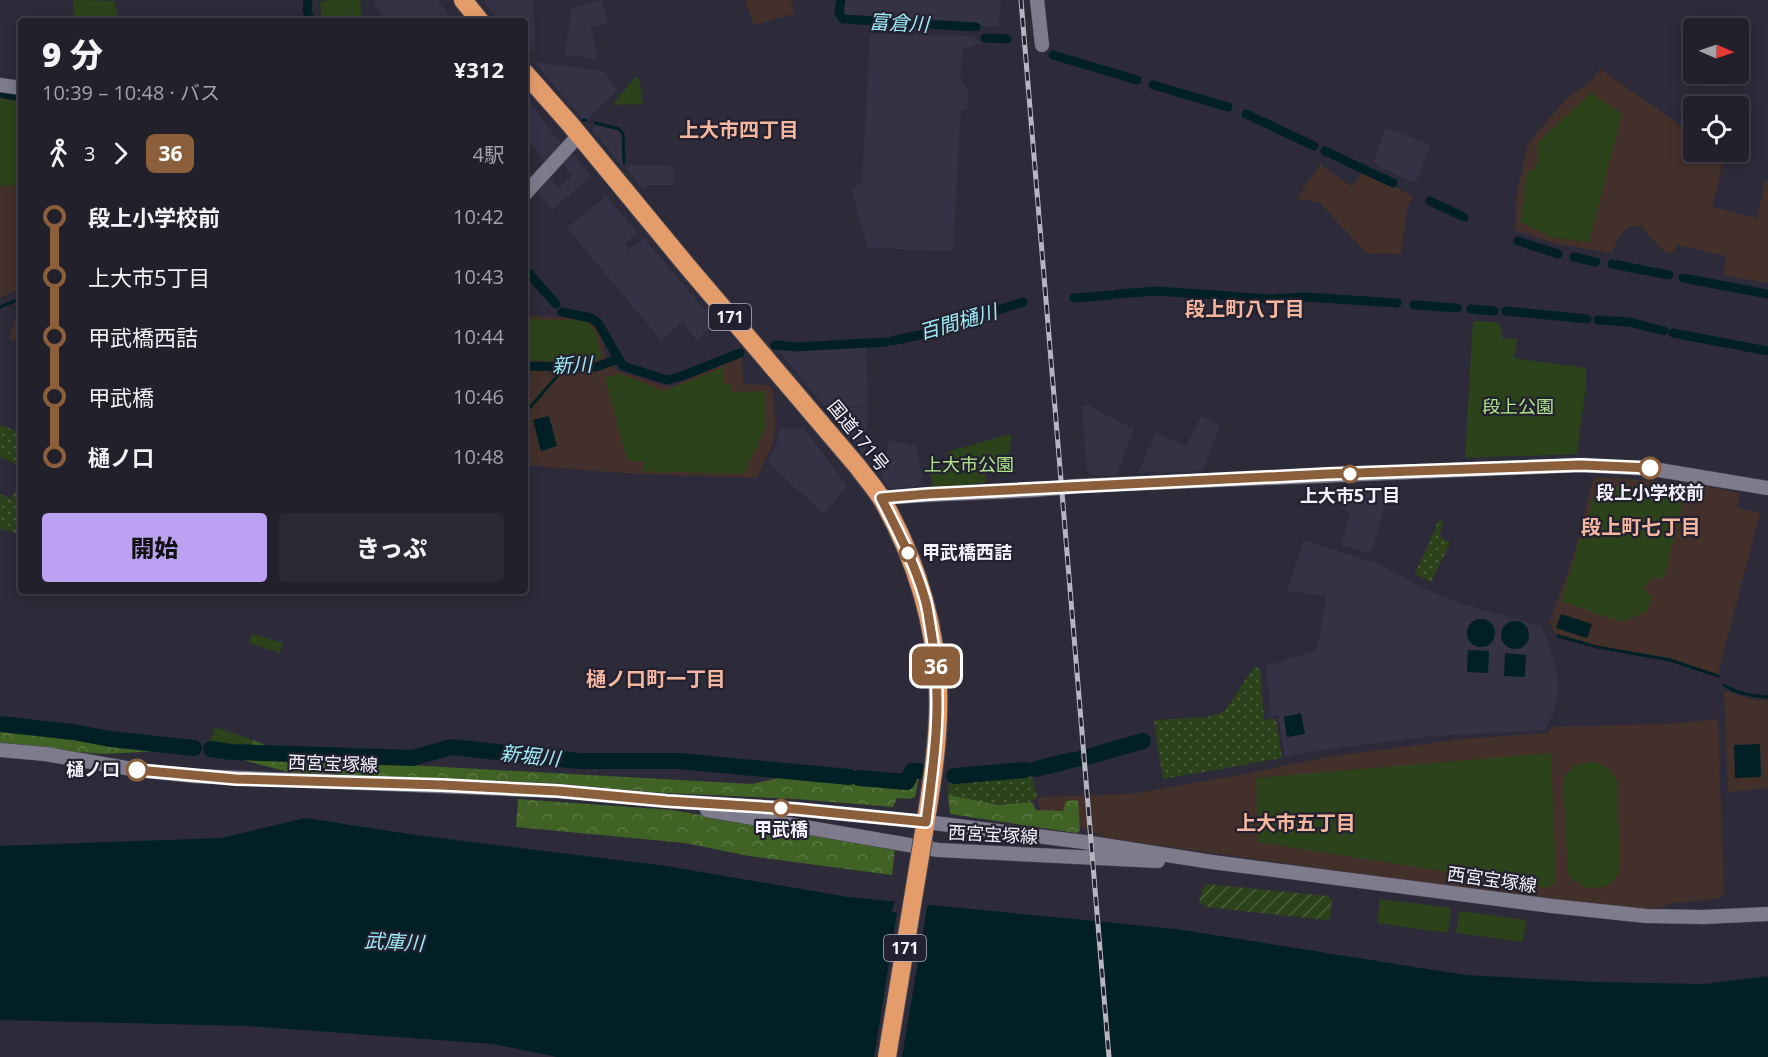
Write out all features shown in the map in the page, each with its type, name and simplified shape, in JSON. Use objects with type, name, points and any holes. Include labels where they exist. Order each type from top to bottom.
[{"type":"highway","points":[[463,0],[478,18]]},
{"type":"highway","name":"国道171号","points":[[528,76],[858,467],[881,498],[905,545],[925,600],[935,654],[938,689],[936,746],[887,1057]]},
{"type":"main road","points":[[1037,0],[1042,45]]},
{"type":"main road","points":[[0,85],[18,88]]},
{"type":"main road","points":[[528,191],[578,136]]},
{"type":"main road","points":[[881,498],[1077,486],[1581,465],[1653,469],[1768,488]]},
{"type":"main road","name":"西宮宝塚線","points":[[0,750],[45,754],[138,770],[194,776],[558,791],[795,809],[924,830],[1084,842],[1212,862],[1552,906],[1646,916],[1703,917],[1768,914]]},
{"type":"main road","name":"西宮宝塚線","points":[[667,801],[721,813],[938,849],[1132,861],[1212,862]]},
{"type":"shaded area","points":[[374,0],[437,0],[449,14],[445,18],[386,18],[376,7]]},
{"type":"shaded area","points":[[486,0],[533,0],[536,51],[528,50],[528,18],[497,18],[485,4]]},
{"type":"shaded area","points":[[602,0],[608,23],[591,27],[598,60],[565,54],[572,8]]},
{"type":"shaded area","points":[[745,0],[791,0],[795,13],[754,25]]},
{"type":"shaded area","points":[[842,0],[1001,0],[998,27],[843,17],[840,13]]},
{"type":"shaded area","points":[[870,34],[974,36],[981,43],[963,50],[960,77],[968,92],[967,110],[961,110],[953,251],[868,248],[851,189],[862,183]]},
{"type":"shaded area","points":[[534,62],[604,71],[617,89],[587,120],[583,119]]},
{"type":"shaded area","points":[[1600,69],[1683,127],[1683,162],[1723,162],[1712,207],[1757,218],[1765,180],[1768,182],[1768,283],[1723,275],[1726,256],[1677,245],[1672,254],[1662,250],[1640,225],[1624,231],[1617,240],[1612,253],[1557,244],[1515,230],[1516,197],[1528,143],[1567,98],[1593,79]]},
{"type":"shaded area","points":[[0,98],[18,101],[18,289],[0,298]]},
{"type":"shaded area","points":[[530,103],[561,144],[545,161],[528,141],[528,105]]},
{"type":"shaded area","points":[[596,125],[618,130],[622,134],[623,164],[621,165],[592,130]]},
{"type":"shaded area","points":[[1385,128],[1430,144],[1417,180],[1412,182],[1376,165],[1374,160]]},
{"type":"shaded area","points":[[570,155],[575,155],[591,177],[552,210],[538,193],[550,177],[558,188],[572,176],[563,164]]},
{"type":"shaded area","points":[[1320,164],[1352,187],[1363,171],[1411,195],[1401,254],[1366,253],[1319,202],[1297,199]]},
{"type":"shaded area","points":[[630,165],[674,166],[673,185],[648,185],[643,189],[626,169]]},
{"type":"shaded area","points":[[606,196],[638,233],[624,244],[629,250],[644,238],[716,323],[697,340],[682,322],[661,340],[567,228]]},
{"type":"shaded area","points":[[18,310],[18,342],[9,338]]},
{"type":"shaded area","points":[[528,316],[586,318],[598,328],[607,361],[616,370],[665,386],[673,386],[742,357],[743,384],[768,385],[773,390],[775,425],[773,443],[757,478],[624,473],[528,465]]},
{"type":"shaded area","points":[[866,347],[868,405],[825,407],[776,348],[795,350]]},
{"type":"shaded area","points":[[1088,405],[1134,429],[1116,475],[1093,475],[1087,471],[1082,406]]},
{"type":"shaded area","points":[[868,407],[866,452],[863,454],[827,408]]},
{"type":"shaded area","points":[[1201,416],[1220,426],[1202,471],[1138,473],[1156,433],[1186,446]]},
{"type":"shaded area","points":[[804,428],[847,486],[824,514],[768,463],[776,445],[779,429]]},
{"type":"shaded area","points":[[889,440],[916,446],[921,470],[921,486],[888,487],[881,476]]},
{"type":"shaded area","points":[[1594,477],[1690,483],[1740,493],[1737,508],[1760,513],[1717,677],[1670,658],[1598,646],[1555,634],[1549,623],[1574,554]]},
{"type":"shaded area","points":[[1389,486],[1372,550],[1366,552],[1341,545],[1351,513],[1340,509],[1347,487]]},
{"type":"shaded area","points":[[1304,540],[1378,564],[1427,590],[1462,604],[1541,626],[1549,644],[1558,677],[1558,694],[1554,711],[1545,730],[1431,736],[1285,757],[1278,715],[1271,716],[1266,666],[1317,650],[1326,596],[1287,591]]},
{"type":"shaded area","points":[[1724,691],[1754,700],[1768,700],[1768,788],[1728,792]]},
{"type":"shaded area","points":[[1718,719],[1724,894],[1716,899],[1674,903],[1649,910],[1552,901],[1106,838],[1040,810],[1038,797],[1132,794],[1326,757],[1464,739],[1547,733],[1553,727],[1668,724]]},
{"type":"green space","points":[[73,0],[115,1],[118,18],[74,18]]},
{"type":"green space","points":[[360,0],[362,15],[355,18],[322,18],[320,2]]},
{"type":"green space","points":[[636,77],[639,79],[643,104],[612,105]]},
{"type":"green space","points":[[1591,93],[1622,114],[1589,242],[1551,237],[1520,222],[1527,173],[1536,168],[1539,141]]},
{"type":"green space","points":[[0,99],[18,102],[18,185],[0,186]]},
{"type":"green space","points":[[528,319],[586,321],[594,329],[602,358],[592,361],[528,361]]},
{"type":"green space","name":"段上公園","points":[[1473,321],[1497,322],[1502,330],[1502,338],[1517,339],[1514,358],[1586,368],[1577,454],[1465,458]]},
{"type":"green space","points":[[723,368],[723,385],[731,384],[731,392],[765,391],[765,429],[744,474],[643,471],[643,462],[627,460],[605,377],[620,374],[664,391]]},
{"type":"green space","points":[[0,425],[18,432],[18,466],[0,457]]},
{"type":"green space","name":"上大市公園","points":[[1011,434],[1008,476],[986,473],[985,483],[933,487],[930,471],[949,465],[947,452]]},
{"type":"green space","points":[[18,486],[18,534],[0,529],[0,494],[11,499]]},
{"type":"green space","points":[[1597,486],[1657,486],[1656,495],[1683,503],[1664,579],[1653,577],[1643,588],[1652,596],[1648,611],[1621,622],[1561,601]]},
{"type":"green space","points":[[1439,520],[1444,522],[1439,536],[1450,543],[1431,582],[1415,574]]},
{"type":"green space","points":[[252,634],[283,643],[280,653],[249,643]]},
{"type":"green space","points":[[1254,667],[1260,669],[1264,720],[1276,718],[1282,758],[1163,779],[1154,720],[1207,717],[1225,711]]},
{"type":"green space","points":[[215,727],[253,740],[251,750],[209,745]]},
{"type":"green space","points":[[0,729],[159,746],[159,751],[104,754],[0,746]]},
{"type":"green space","points":[[253,740],[299,759],[752,784],[797,774],[882,783],[920,771],[915,797],[897,798],[893,807],[796,799],[303,776],[231,757],[231,753],[250,754]]},
{"type":"green space","points":[[1551,753],[1556,881],[1548,888],[1258,842],[1256,778]]},
{"type":"green space","points":[[1594,762],[1609,769],[1617,783],[1620,870],[1612,883],[1602,887],[1587,888],[1572,880],[1568,872],[1563,780],[1576,766]]},
{"type":"green space","points":[[1031,776],[1038,797],[1030,802],[994,804],[948,795],[949,778],[956,777],[957,784]]},
{"type":"green space","points":[[948,795],[999,805],[1032,802],[1036,810],[1063,811],[1066,801],[1078,800],[1080,831],[1076,833],[950,814]]},
{"type":"green space","points":[[518,799],[672,810],[895,849],[892,875],[749,856],[685,843],[516,827]]},
{"type":"green space","points":[[1208,884],[1328,896],[1332,901],[1330,918],[1326,920],[1206,907],[1199,902],[1203,887]]},
{"type":"green space","points":[[1380,899],[1451,908],[1448,933],[1377,923]]},
{"type":"green space","points":[[1459,911],[1526,920],[1523,942],[1456,933]]},
{"type":"water","points":[[549,416],[557,446],[541,451],[533,420]]},
{"type":"water","points":[[1561,614],[1592,624],[1587,638],[1556,628]]},
{"type":"water","points":[[1481,619],[1491,623],[1495,633],[1491,643],[1481,647],[1471,643],[1467,633],[1471,623]]},
{"type":"water","points":[[1515,621],[1525,625],[1529,635],[1525,645],[1515,649],[1505,645],[1501,635],[1505,625]]},
{"type":"water","points":[[1468,650],[1489,651],[1488,673],[1467,672]]},
{"type":"water","points":[[1505,653],[1526,655],[1525,677],[1504,676]]},
{"type":"water","points":[[1301,713],[1305,734],[1287,737],[1284,717]]},
{"type":"water","points":[[1760,744],[1761,777],[1735,778],[1734,745]]},
{"type":"water","name":"武庫川","points":[[305,818],[416,835],[666,866],[848,897],[1176,929],[1465,975],[1594,982],[1704,984],[1768,976],[1768,1057],[557,1057],[493,1044],[248,1026],[0,1020],[0,846],[221,838]]},
{"type":"pier","points":[[895,898],[928,902],[902,1057],[874,1057],[897,913],[892,912]]},
{"type":"waterway","name":"百間樋川","points":[[308,0],[309,18]]},
{"type":"waterway","name":"富倉川","points":[[841,0],[839,13],[843,19],[976,27]]},
{"type":"waterway","name":"富倉川","points":[[985,38],[1007,39]]},
{"type":"waterway","name":"富倉川","points":[[1053,55],[1137,80]]},
{"type":"waterway","name":"富倉川","points":[[1153,85],[1228,107]]},
{"type":"waterway","name":"新川","points":[[0,93],[18,96]]},
{"type":"waterway","name":"富倉川","points":[[1246,114],[1314,146]]},
{"type":"waterway","points":[[595,123],[619,129],[623,134],[624,163]]},
{"type":"waterway","name":"富倉川","points":[[1325,151],[1393,183]]},
{"type":"waterway","name":"富倉川","points":[[1430,201],[1464,217]]},
{"type":"waterway","name":"富倉川","points":[[1518,241],[1558,254]]},
{"type":"waterway","name":"富倉川","points":[[1574,257],[1596,262]]},
{"type":"waterway","name":"富倉川","points":[[1612,264],[1669,275]]},
{"type":"waterway","name":"百間樋川","points":[[528,272],[556,304]]},
{"type":"waterway","name":"富倉川","points":[[1683,278],[1768,294]]},
{"type":"waterway","name":"百間樋川","points":[[1117,294],[1157,291],[1271,299],[1306,297],[1397,303]]},
{"type":"waterway","name":"百間樋川","points":[[1074,298],[1111,295]]},
{"type":"waterway","points":[[0,307],[17,300]]},
{"type":"waterway","name":"百間樋川","points":[[892,341],[924,334],[1023,302]]},
{"type":"waterway","name":"百間樋川","points":[[1414,305],[1457,308]]},
{"type":"waterway","name":"百間樋川","points":[[1471,309],[1494,311]]},
{"type":"waterway","name":"百間樋川","points":[[1506,311],[1587,319]]},
{"type":"waterway","name":"百間樋川","points":[[562,312],[591,318],[598,323],[623,366],[667,380],[740,353]]},
{"type":"waterway","name":"百間樋川","points":[[1598,320],[1629,322],[1664,331]]},
{"type":"waterway","name":"百間樋川","points":[[1673,333],[1768,351]]},
{"type":"waterway","name":"百間樋川","points":[[775,345],[795,347],[886,342]]},
{"type":"waterway","name":"新川","points":[[528,366],[596,367],[618,359]]},
{"type":"waterway","points":[[528,410],[566,366]]},
{"type":"waterway","points":[[1558,636],[1597,647],[1670,660],[1718,676]]},
{"type":"waterway","points":[[1724,685],[1739,692],[1768,697]]},
{"type":"waterway","name":"新堀川","points":[[0,724],[194,748]]},
{"type":"waterway","points":[[1080,759],[1143,741]]},
{"type":"waterway","name":"新堀川","points":[[211,749],[231,752],[412,758],[452,747],[578,761],[679,761],[849,777]]},
{"type":"waterway","name":"新堀川","points":[[1036,769],[1072,760]]},
{"type":"waterway","name":"新堀川","points":[[954,776],[1025,770]]},
{"type":"waterway","name":"新堀川","points":[[859,778],[907,782],[912,771],[918,771]]},
{"type":"railway","points":[[1021,0],[1109,1057]]},
{"type":"bus line","name":"36","points":[[137,770],[236,779],[558,791],[795,809],[926,822],[936,746],[938,689],[935,654],[925,600],[905,545],[881,498],[1328,474],[1581,465],[1650,468]]},
{"type":"place","name":"段上小学校前","points":[[1650,468]]},
{"type":"place","name":"上大市5丁目","points":[[1350,474]]},
{"type":"place","name":"甲武橋西詰","points":[[908,553]]},
{"type":"place","name":"樋ノ口","points":[[137,770]]},
{"type":"place","name":"甲武橋","points":[[781,808]]},
{"type":"district","name":"上大市四丁目","points":[[739,130]]},
{"type":"district","name":"段上町八丁目","points":[[1245,309]]},
{"type":"district","name":"段上町七丁目","points":[[1641,527]]},
{"type":"district","name":"樋ノ口町一丁目","points":[[656,679]]},
{"type":"district","name":"上大市五丁目","points":[[1296,823]]}]
